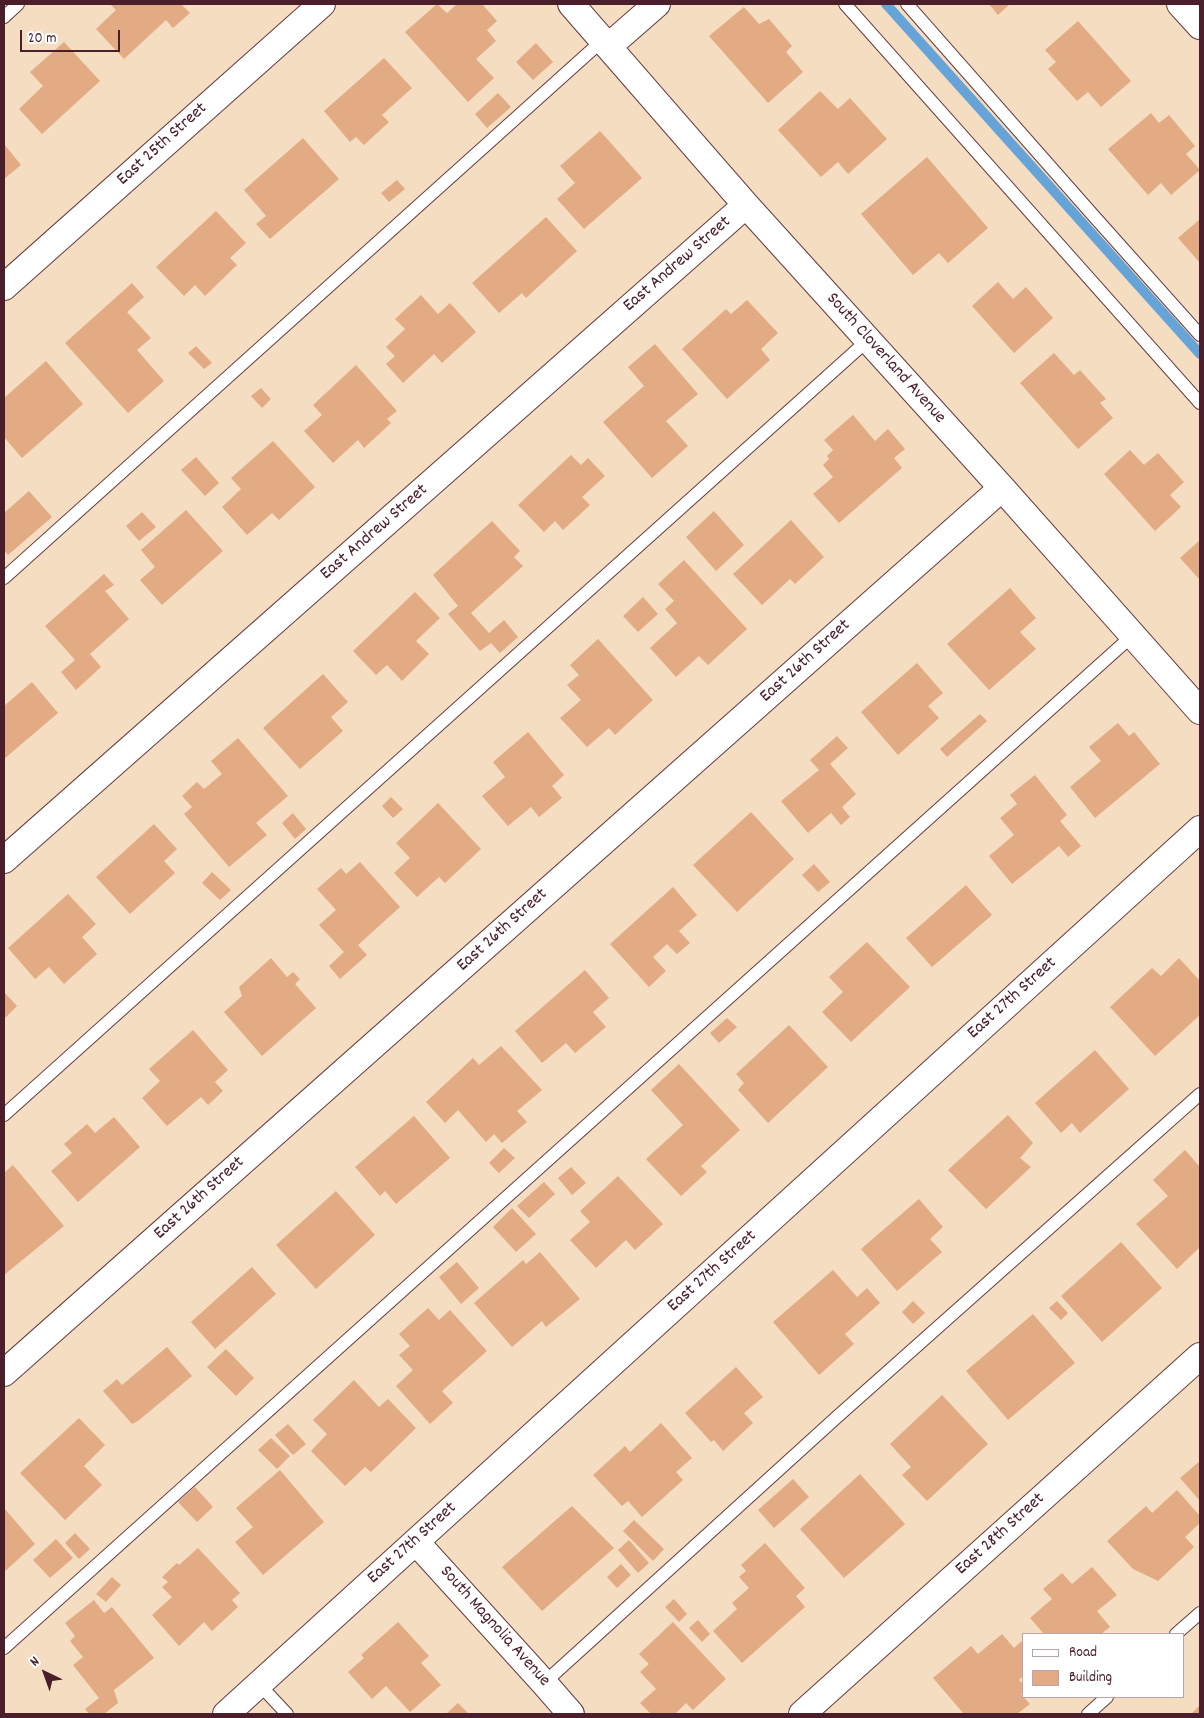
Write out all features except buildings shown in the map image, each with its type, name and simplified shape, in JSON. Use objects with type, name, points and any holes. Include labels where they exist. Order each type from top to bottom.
[{"type":"street","name":"East 25th Street","points":[[4,287],[322,4]]},
{"type":"street","name":"South Cloverland Avenue","points":[[572,4],[746,205],[1002,488],[1200,711]]},
{"type":"street","points":[[607,43],[657,4]]},
{"type":"street","points":[[1180,4],[1200,26]]},
{"type":"street","name":"East Andrew Street","points":[[4,860],[746,205]]},
{"type":"street","name":"East 26th Street","points":[[4,1373],[1002,488]]},
{"type":"street","name":"East 27th Street","points":[[226,1714],[1200,829]]},
{"type":"street","name":"East 28th Street","points":[[802,1714],[1200,1356]]},
{"type":"street","name":"South Magnolia Avenue","points":[[416,1542],[571,1714]]},
{"type":"lane","points":[[4,17],[18,4]]},
{"type":"lane","points":[[845,4],[1200,403]]},
{"type":"lane","points":[[907,4],[1200,335]]},
{"type":"lane","points":[[4,578],[607,43]]},
{"type":"lane","points":[[4,1115],[868,340]]},
{"type":"lane","points":[[4,1648],[1133,635]]},
{"type":"lane","points":[[544,1682],[845,1409],[1200,1094]]},
{"type":"lane","points":[[1177,1633],[1200,1613]]},
{"type":"lane","points":[[259,1684],[287,1714]]},
{"type":"lane","points":[[1088,1714],[1106,1698]]},
{"type":"waterway","points":[[886,4],[1200,354]]}]
